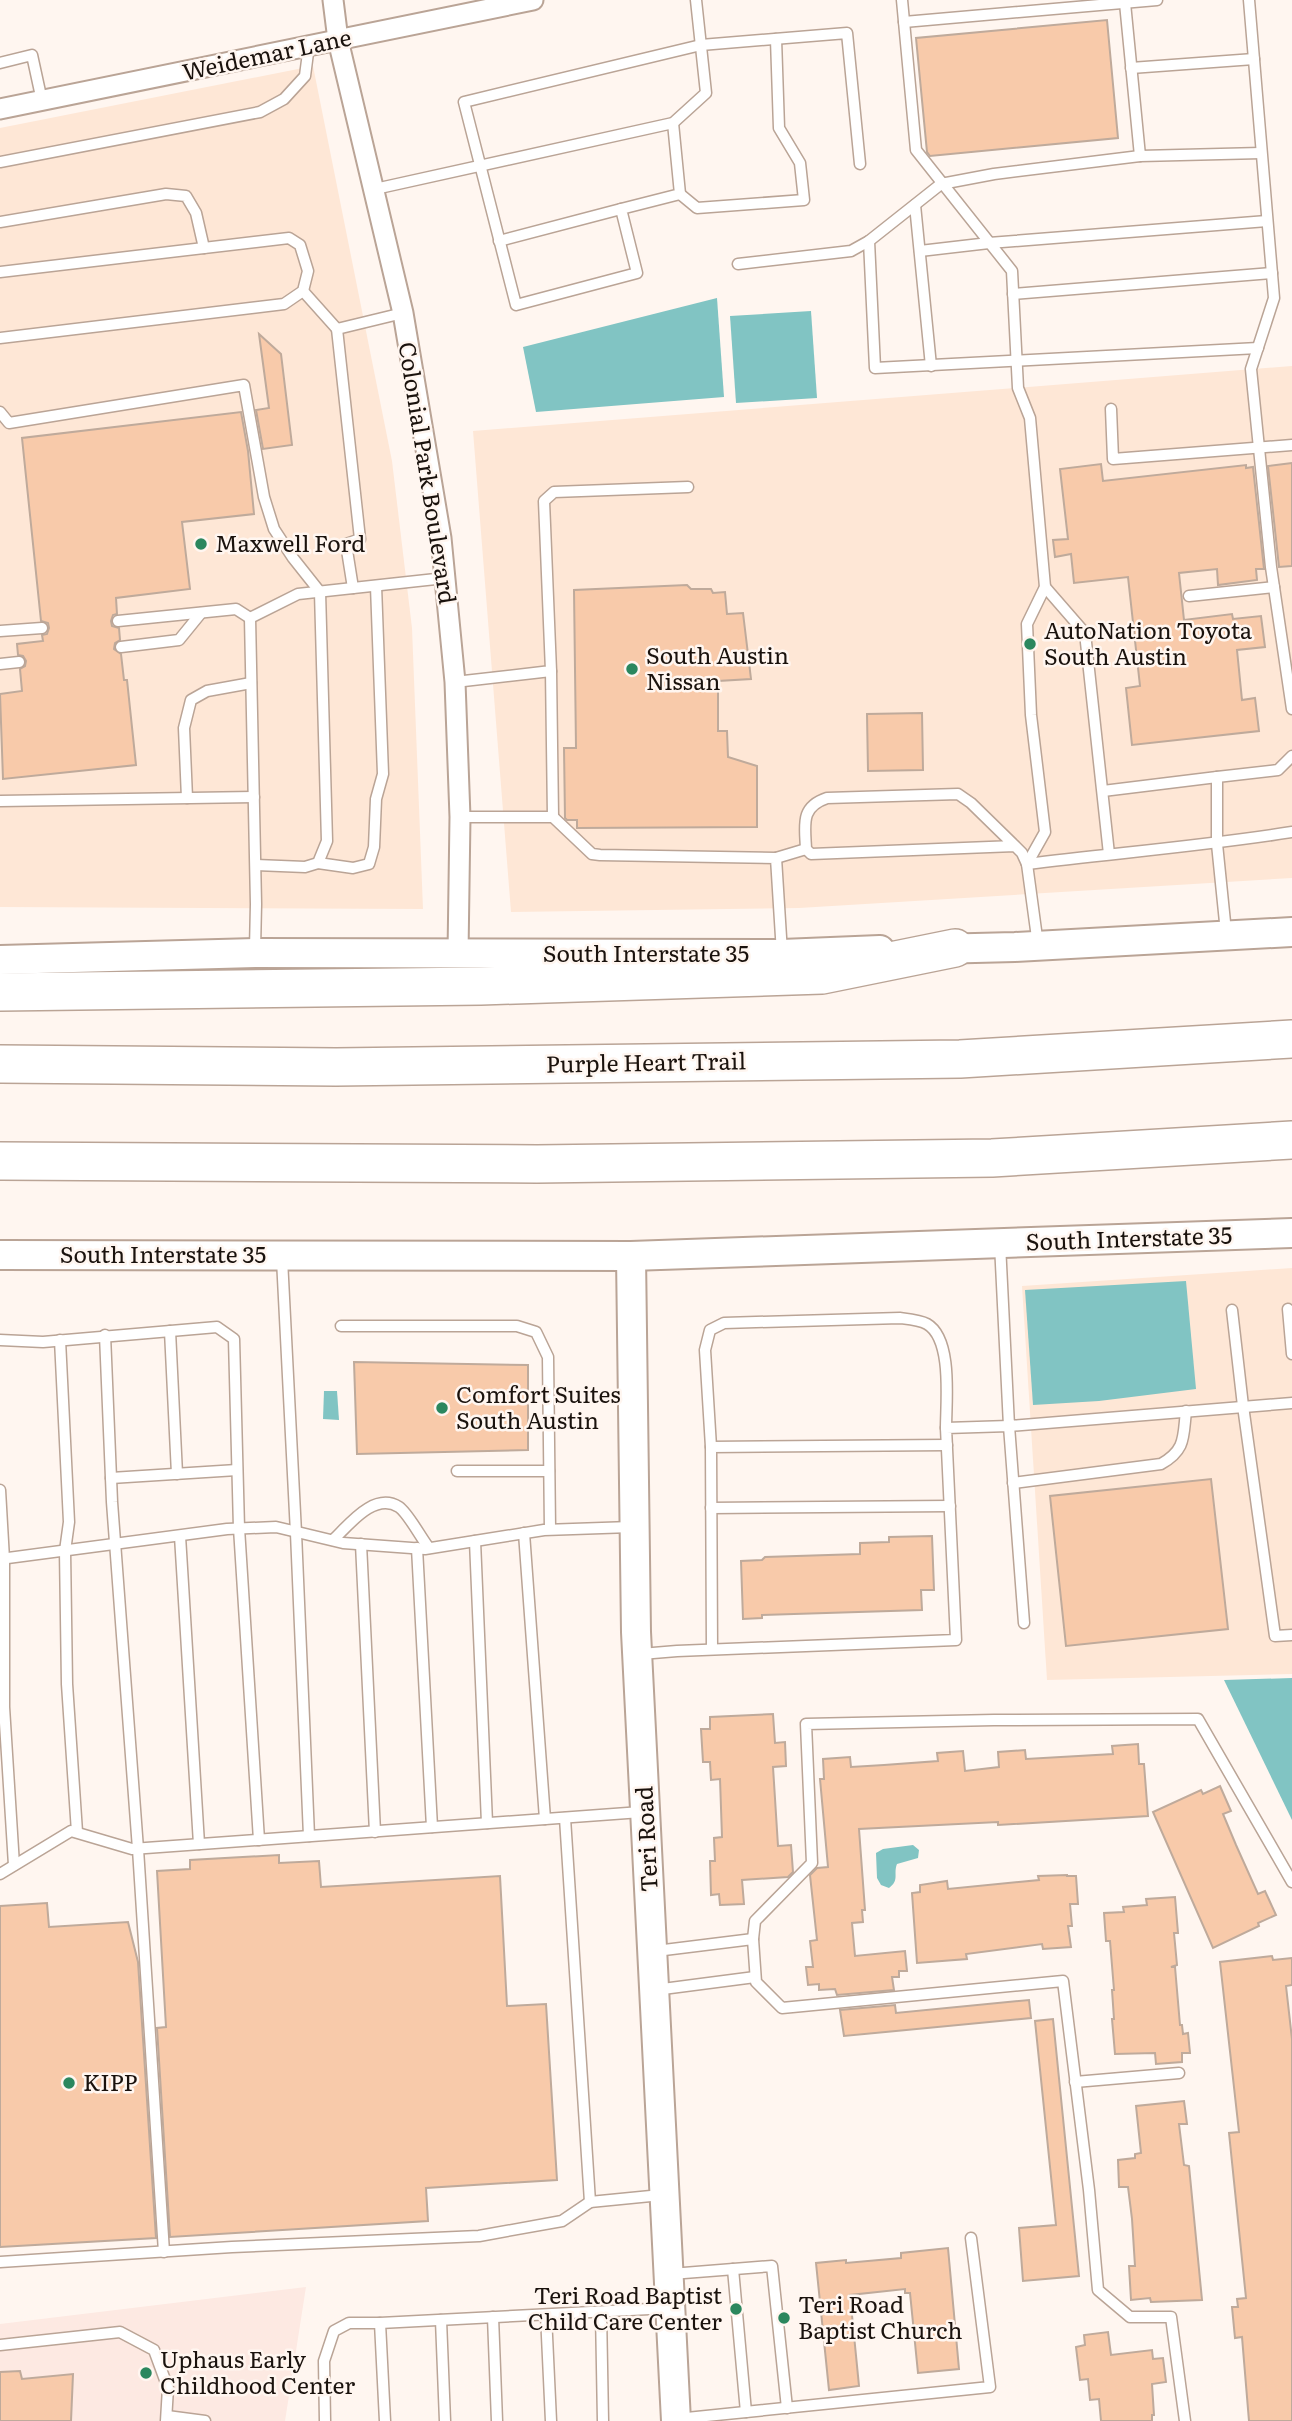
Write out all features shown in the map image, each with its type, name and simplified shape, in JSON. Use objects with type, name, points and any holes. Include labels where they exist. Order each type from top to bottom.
[{"type":"highway","points":[[0,992],[481,986],[822,975],[955,948]]},
{"type":"highway","name":"Purple Heart Trail","points":[[0,1064],[336,1067],[960,1059],[1292,1039]]},
{"type":"highway","points":[[0,1161],[537,1164],[979,1158],[1292,1140]]},
{"type":"main road","name":"South Interstate 35","points":[[0,960],[255,953],[782,954],[1292,932]]},
{"type":"main road","name":"South Interstate 35","points":[[0,1255],[631,1256],[1292,1233]]},
{"type":"main road","name":"Teri Road","points":[[631,1256],[637,1655],[676,2420]]},
{"type":"street","name":"Colonial Park Boulevard","points":[[333,0],[338,40],[402,313],[441,538],[454,682],[460,817],[458,953]]},
{"type":"street","name":"Weidemar Lane","points":[[0,109],[533,0]]},
{"type":"lane","points":[[375,189],[673,123],[706,93],[696,0]]},
{"type":"lane","points":[[902,0],[916,150],[1012,271],[1018,388],[1030,418],[1045,587],[1027,624],[1031,715],[1045,832],[1027,864]]},
{"type":"lane","points":[[904,22],[1157,0]]},
{"type":"lane","points":[[1249,0],[1274,298],[1251,369],[1274,587],[1292,709]]},
{"type":"lane","points":[[1125,3],[1140,156]]},
{"type":"lane","points":[[621,209],[637,273],[516,304],[464,102],[701,45],[847,33],[860,164]]},
{"type":"lane","points":[[673,123],[680,194],[696,208],[804,200],[800,163],[779,128],[776,38]]},
{"type":"lane","points":[[0,162],[260,112],[284,99],[305,76],[309,44]]},
{"type":"lane","points":[[0,63],[32,55],[42,102]]},
{"type":"lane","points":[[1131,68],[1254,59]]},
{"type":"lane","points":[[738,264],[851,251],[869,241],[941,184],[994,174],[1140,156],[1261,153]]},
{"type":"lane","points":[[0,222],[166,194],[186,196],[197,213],[204,248]]},
{"type":"lane","points":[[499,240],[680,194]]},
{"type":"lane","points":[[915,205],[932,366]]},
{"type":"lane","points":[[920,251],[1267,221]]},
{"type":"lane","points":[[0,272],[289,238],[300,245],[308,271],[303,291],[284,304],[0,338]]},
{"type":"lane","points":[[869,241],[875,368],[1258,348]]},
{"type":"lane","points":[[1013,294],[1272,274]]},
{"type":"lane","points":[[303,291],[337,329],[360,539],[346,544],[353,588]]},
{"type":"lane","points":[[337,329],[402,313]]},
{"type":"lane","points":[[0,412],[9,423],[244,385],[264,497],[274,529],[320,592],[327,841],[317,863]]},
{"type":"lane","points":[[1111,409],[1113,459],[1292,445]]},
{"type":"lane","points":[[553,817],[551,671],[544,501],[554,492],[688,486]]},
{"type":"lane","points":[[250,618],[298,594],[444,578]]},
{"type":"lane","points":[[256,865],[305,867],[317,863],[353,868],[369,864],[374,848],[376,799],[383,774],[376,586]]},
{"type":"lane","points":[[1045,587],[1085,633],[1109,854]]},
{"type":"lane","points":[[1189,596],[1274,587]]},
{"type":"lane","points":[[118,621],[236,609],[250,618]]},
{"type":"lane","points":[[121,648],[178,640],[201,613]]},
{"type":"lane","points":[[250,618],[256,865],[255,953]]},
{"type":"lane","points":[[0,631],[42,628]]},
{"type":"lane","points":[[0,664],[19,662]]},
{"type":"lane","points":[[454,682],[551,671]]},
{"type":"lane","points":[[187,798],[184,727],[191,700],[207,691],[251,683]]},
{"type":"lane","points":[[1103,791],[1278,770],[1292,755]]},
{"type":"lane","points":[[1217,778],[1217,844],[1227,936]]},
{"type":"lane","points":[[1015,846],[811,854],[806,849],[808,808],[814,802],[827,798],[958,794],[971,803],[1015,846],[1022,853],[1027,864],[1038,945]]},
{"type":"lane","points":[[0,802],[254,797]]},
{"type":"lane","points":[[460,817],[553,817],[592,854],[776,858],[806,849]]},
{"type":"lane","points":[[1027,864],[1217,844],[1292,832]]},
{"type":"lane","points":[[776,858],[782,954]]},
{"type":"lane","points":[[1000,1244],[1009,1426],[1024,1623]]},
{"type":"lane","points":[[281,1255],[309,1836]]},
{"type":"lane","points":[[1288,1309],[1292,1354]]},
{"type":"lane","points":[[1232,1310],[1275,1636],[1292,1635]]},
{"type":"lane","points":[[637,1655],[712,1649],[956,1640],[946,1428],[946,1365],[940,1340],[927,1324],[900,1318],[724,1323],[710,1329],[705,1350],[711,1447],[712,1649]]},
{"type":"lane","points":[[341,1326],[517,1326],[536,1332],[548,1357],[550,1530]]},
{"type":"lane","points":[[0,1340],[43,1342],[217,1327],[234,1339],[239,1528],[259,1840]]},
{"type":"lane","points":[[170,1331],[177,1474]]},
{"type":"lane","points":[[105,1335],[111,1478],[164,2252]]},
{"type":"lane","points":[[60,1340],[69,1522],[65,1551],[67,1684],[77,1832]]},
{"type":"lane","points":[[946,1428],[1009,1426],[1292,1403]]},
{"type":"lane","points":[[1013,1483],[1161,1464],[1174,1457],[1183,1444],[1186,1411]]},
{"type":"lane","points":[[711,1447],[947,1445]]},
{"type":"lane","points":[[111,1478],[237,1470]]},
{"type":"lane","points":[[457,1471],[549,1471]]},
{"type":"lane","points":[[0,1490],[4,1707],[14,1865]]},
{"type":"lane","points":[[333,1540],[366,1508],[386,1503],[399,1507],[423,1548],[432,1828]]},
{"type":"lane","points":[[711,1508],[950,1506]]},
{"type":"lane","points":[[2,1559],[239,1528],[276,1527],[361,1544],[423,1548],[550,1530],[635,1527]]},
{"type":"lane","points":[[524,1533],[545,1819]]},
{"type":"lane","points":[[180,1536],[200,1844]]},
{"type":"lane","points":[[475,1541],[487,1823]]},
{"type":"lane","points":[[361,1544],[375,1832]]},
{"type":"lane","points":[[1185,2421],[1171,2317],[1130,2317],[1098,2290],[1089,2190],[1063,1981],[782,2008],[756,1982],[752,1940],[755,1922],[812,1863],[806,1724],[1198,1719],[1292,1882]]},
{"type":"lane","points":[[0,1874],[71,1831],[138,1849],[645,1812]]},
{"type":"lane","points":[[565,1818],[590,2202]]},
{"type":"lane","points":[[653,1952],[752,1940]]},
{"type":"lane","points":[[654,1990],[755,1977]]},
{"type":"lane","points":[[1075,2082],[1179,2073]]},
{"type":"lane","points":[[0,2262],[480,2236],[562,2221],[590,2202],[665,2195]]},
{"type":"lane","points":[[676,2420],[990,2387],[971,2238]]},
{"type":"lane","points":[[669,2274],[772,2266],[787,2408]]},
{"type":"lane","points":[[733,2269],[746,2412]]},
{"type":"lane","points":[[325,2421],[324,2361],[334,2331],[349,2323],[671,2308]]},
{"type":"lane","points":[[601,2312],[603,2421]]},
{"type":"lane","points":[[546,2315],[551,2421]]},
{"type":"lane","points":[[492,2317],[497,2421]]},
{"type":"lane","points":[[441,2320],[445,2421]]},
{"type":"lane","points":[[380,2323],[384,2421]]},
{"type":"lane","points":[[0,2345],[120,2332],[154,2350],[168,2388],[167,2419],[205,2421]]},
{"type":"shaded area","name":"Maxwell Ford","points":[[313,66],[392,461],[412,628],[423,909],[0,907],[0,128]]},
{"type":"shaded area","name":"AutoNation Toyota South Austin","points":[[1292,366],[1292,878],[799,908],[511,912],[473,431]]},
{"type":"shaded area","points":[[1292,1268],[1292,1674],[1047,1680],[1022,1286]]},
{"type":"shaded area","name":"Uphaus Early Childhood Center","points":[[306,2287],[285,2421],[0,2421],[0,2324]]},
{"type":"water","points":[[717,298],[724,397],[536,412],[523,347]]},
{"type":"water","points":[[811,311],[817,398],[736,403],[730,316]]},
{"type":"water","points":[[1186,1281],[1196,1389],[1099,1401],[1033,1405],[1025,1290]]},
{"type":"water","points":[[324,1391],[337,1391],[339,1420],[323,1419]]},
{"type":"water","points":[[1292,1678],[1292,1820],[1224,1680]]},
{"type":"water","points":[[913,1845],[919,1850],[918,1858],[897,1864],[892,1885],[889,1888],[881,1885],[877,1878],[876,1853],[883,1849]]},
{"type":"building","points":[[1107,20],[1118,138],[930,156],[927,152],[916,38]]},
{"type":"building","points":[[259,334],[281,354],[292,445],[263,449],[256,410],[269,408]]},
{"type":"building","points":[[241,412],[254,514],[182,522],[190,589],[116,598],[117,614],[113,615],[111,621],[112,626],[119,628],[120,640],[115,643],[114,649],[121,654],[124,680],[127,680],[136,765],[3,779],[0,694],[22,691],[20,669],[25,666],[26,661],[23,656],[18,655],[17,644],[43,641],[42,635],[47,634],[49,628],[48,623],[41,621],[22,438]]},
{"type":"building","points":[[1292,463],[1292,566],[1279,567],[1268,466]]},
{"type":"building","points":[[1101,464],[1103,481],[1246,465],[1246,468],[1253,467],[1264,569],[1256,569],[1257,580],[1218,585],[1217,569],[1179,573],[1184,620],[1232,614],[1233,619],[1261,616],[1265,647],[1237,650],[1242,700],[1255,698],[1259,731],[1132,745],[1126,688],[1140,686],[1128,577],[1074,583],[1071,554],[1055,557],[1053,540],[1068,539],[1060,469]]},
{"type":"building","points":[[687,585],[691,589],[725,592],[727,614],[743,613],[751,679],[718,681],[718,731],[727,731],[728,757],[757,766],[757,827],[577,828],[577,820],[565,818],[564,748],[576,748],[574,590]]},
{"type":"building","points":[[922,713],[923,770],[868,771],[867,714]]},
{"type":"building","name":"Comfort Suites South Austin","points":[[354,1362],[528,1365],[528,1450],[357,1454]]},
{"type":"building","points":[[1211,1479],[1228,1629],[1066,1646],[1050,1496]]},
{"type":"building","points":[[932,1536],[934,1590],[921,1590],[922,1610],[762,1615],[762,1618],[743,1619],[741,1561],[762,1560],[765,1557],[860,1554],[860,1543],[889,1542],[889,1537]]},
{"type":"building","points":[[773,1714],[775,1743],[785,1742],[786,1766],[773,1767],[778,1846],[791,1845],[793,1872],[788,1877],[742,1880],[744,1904],[720,1905],[719,1894],[711,1895],[710,1861],[715,1861],[714,1838],[722,1837],[720,1779],[711,1780],[710,1762],[703,1762],[701,1729],[710,1729],[710,1717]]},
{"type":"building","points":[[1138,1744],[1139,1764],[1144,1764],[1148,1816],[998,1825],[998,1822],[859,1829],[865,1910],[862,1910],[863,1922],[852,1923],[855,1956],[905,1951],[907,1971],[899,1971],[899,1977],[892,1977],[894,1990],[837,1995],[835,1989],[819,1990],[819,1984],[808,1985],[806,1967],[813,1967],[810,1941],[817,1940],[810,1875],[817,1868],[828,1867],[820,1779],[824,1779],[823,1759],[850,1757],[851,1767],[938,1761],[937,1753],[963,1751],[965,1771],[999,1767],[998,1752],[1025,1750],[1026,1759],[1113,1754],[1112,1746]]},
{"type":"building","points":[[1220,1786],[1231,1811],[1223,1814],[1236,1845],[1258,1894],[1265,1891],[1276,1915],[1213,1948],[1153,1812],[1201,1790],[1203,1794]]},
{"type":"building","points":[[279,1855],[279,1863],[319,1861],[321,1887],[500,1876],[507,2006],[546,2004],[557,2180],[426,2188],[428,2221],[170,2237],[157,2028],[166,2027],[157,1871],[190,1869],[190,1860]]},
{"type":"building","points":[[1038,1876],[1076,1876],[1078,1904],[1070,1904],[1072,1926],[1068,1926],[1071,1947],[1043,1949],[1042,1944],[966,1954],[967,1959],[917,1963],[912,1893],[920,1892],[920,1885],[947,1881],[948,1889],[1039,1880]]},
{"type":"building","points":[[1175,1897],[1177,1965],[1171,1967],[1175,1967],[1180,2025],[1183,2034],[1188,2033],[1190,2053],[1182,2053],[1182,2062],[1156,2064],[1155,2053],[1115,2054],[1112,2019],[1114,1990],[1110,1941],[1106,1941],[1104,1913],[1124,1912],[1123,1907],[1147,1905],[1146,1899]]},
{"type":"building","name":"KIPP","points":[[47,1903],[49,1927],[128,1922],[138,1962],[156,2238],[0,2247],[0,1906]]},
{"type":"building","points":[[1272,1956],[1273,1960],[1292,1958],[1292,1985],[1286,1986],[1292,2039],[1292,2421],[1249,2421],[1242,2337],[1235,2338],[1232,2307],[1238,2307],[1237,2299],[1246,2298],[1229,2133],[1239,2132],[1220,1962]]},
{"type":"building","points":[[1029,2000],[1031,2018],[844,2036],[840,2010],[895,2005],[896,2013]]},
{"type":"building","points":[[1053,2019],[1079,2276],[1023,2281],[1019,2228],[1056,2225],[1035,2021]]},
{"type":"building","points":[[1184,2101],[1187,2124],[1179,2124],[1184,2165],[1189,2166],[1202,2300],[1131,2300],[1129,2266],[1135,2266],[1132,2219],[1128,2187],[1119,2187],[1118,2160],[1135,2158],[1135,2154],[1141,2153],[1136,2106]]},
{"type":"building","points":[[948,2248],[959,2369],[918,2373],[910,2293],[905,2293],[905,2289],[850,2295],[859,2386],[829,2390],[816,2263],[901,2258],[901,2253]]},
{"type":"building","points":[[1108,2332],[1111,2355],[1152,2350],[1153,2359],[1163,2358],[1166,2382],[1152,2384],[1152,2421],[1101,2421],[1099,2399],[1090,2400],[1088,2379],[1080,2380],[1076,2347],[1085,2345],[1084,2335]]},
{"type":"building","points":[[20,2371],[22,2379],[73,2374],[71,2421],[0,2421],[0,2372]]},
{"type":"place","name":"Maxwell Ford","points":[[201,544]]},
{"type":"place","name":"AutoNation Toyota South Austin","points":[[1030,644]]},
{"type":"place","name":"South Austin Nissan","points":[[632,669]]},
{"type":"place","name":"Comfort Suites South Austin","points":[[442,1408]]},
{"type":"place","name":"KIPP","points":[[69,2083]]},
{"type":"place","name":"Teri Road Baptist Child Care Center","points":[[736,2309]]},
{"type":"place","name":"Teri Road Baptist Church","points":[[784,2318]]},
{"type":"place","name":"Uphaus Early Childhood Center","points":[[146,2373]]}]
